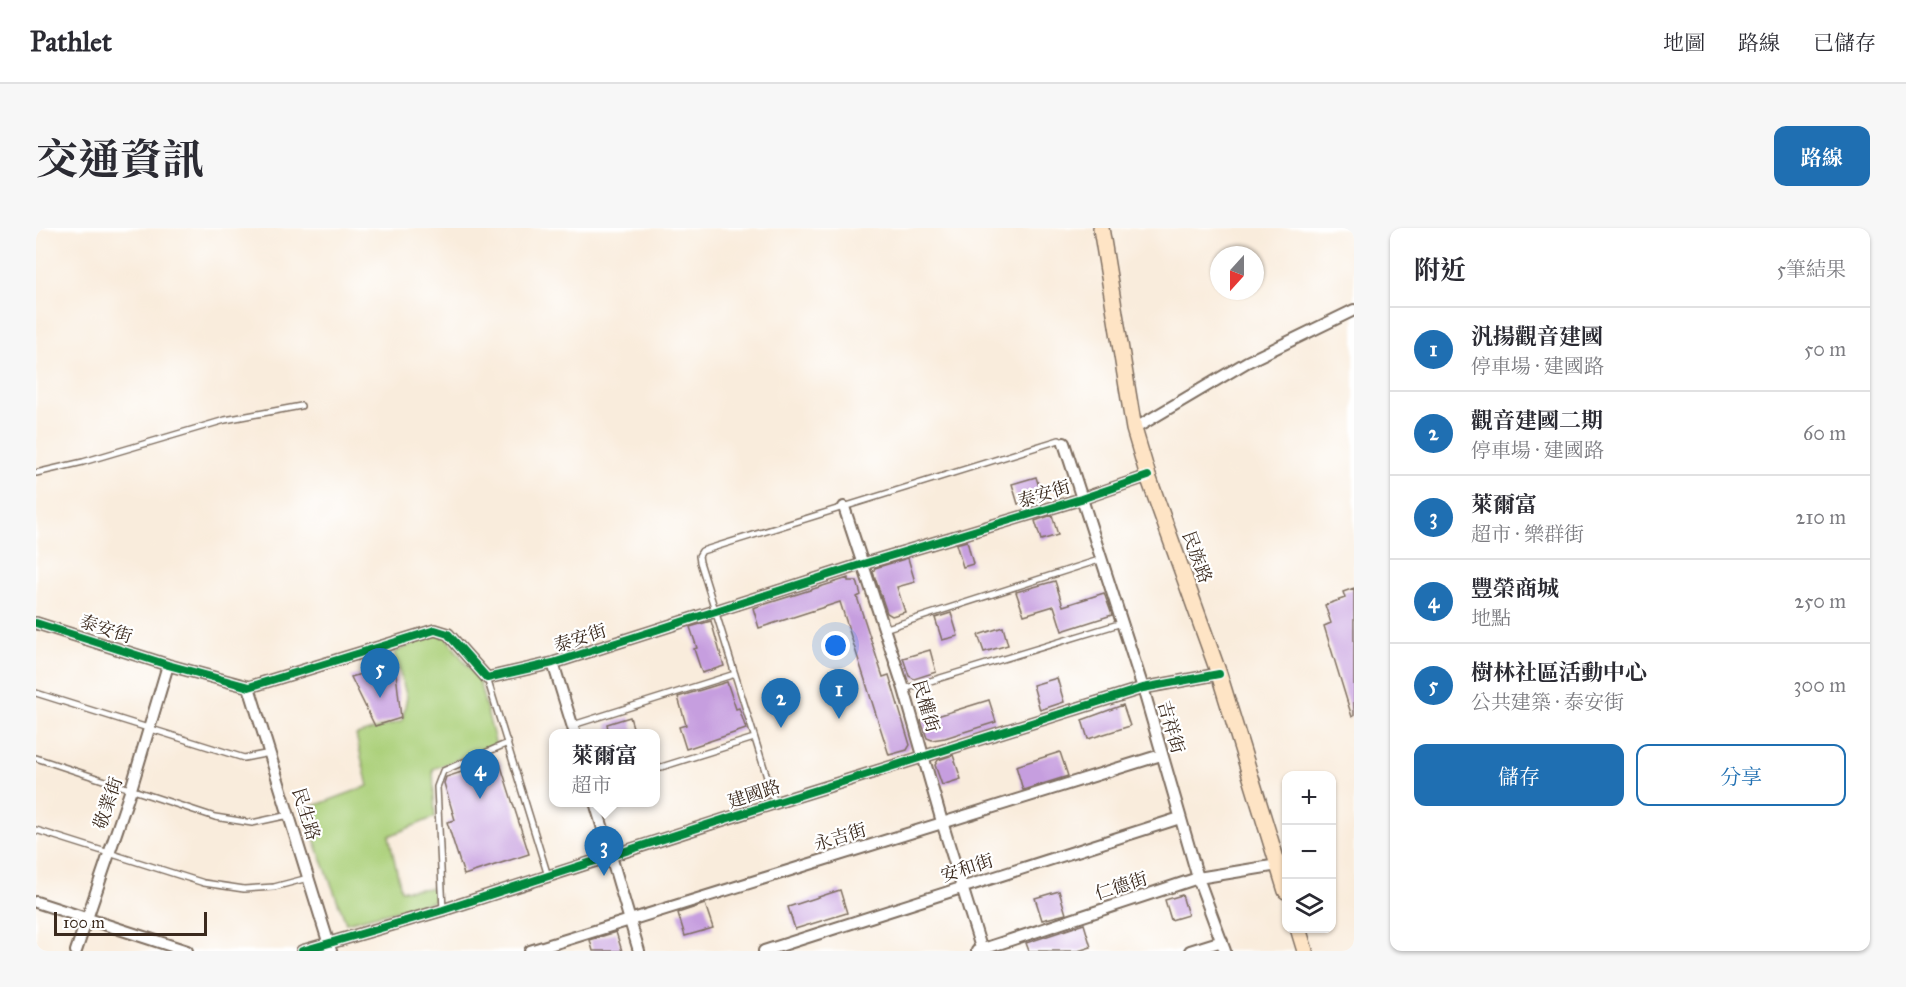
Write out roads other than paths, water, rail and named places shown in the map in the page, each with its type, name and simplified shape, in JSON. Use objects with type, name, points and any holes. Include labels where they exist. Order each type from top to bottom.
[{"type":"street","name":"民族路","points":[[1101,228],[1134,429],[1148,476],[1219,675],[1283,879]]},
{"type":"street","points":[[1134,429],[1246,362],[1354,310]]},
{"type":"street","name":"吉祥街","points":[[1064,443],[1143,688],[1198,878],[1223,946]]},
{"type":"street","name":"泰安街","points":[[487,678],[553,663],[863,564],[1081,499],[1148,476]]},
{"type":"street","name":"民權街","points":[[844,507],[904,689],[981,951]]},
{"type":"street","name":"泰安街","points":[[36,622],[168,665],[249,687]]},
{"type":"street","points":[[249,687],[435,630],[448,634],[487,678]]},
{"type":"street","points":[[553,663],[574,729]]},
{"type":"street","name":"敬業街","points":[[76,951],[168,665]]},
{"type":"street","name":"建國路","points":[[302,951],[331,948],[610,856],[1143,688],[1219,675]]},
{"type":"street","name":"民生路","points":[[249,687],[331,948]]},
{"type":"street","name":"永吉街","points":[[530,951],[1161,755]]},
{"type":"street","points":[[596,807],[639,951]]},
{"type":"street","name":"安和街","points":[[764,951],[1180,818]]},
{"type":"street","name":"仁德街","points":[[981,951],[1198,878],[1278,865]]},
{"type":"street","points":[[36,902],[187,951]]},
{"type":"street","points":[[1300,933],[1305,951]]},
{"type":"street","points":[[1190,951],[1223,946]]},
{"type":"lane","points":[[36,473],[83,462],[225,420],[301,406]]},
{"type":"lane","points":[[776,803],[700,562],[699,556],[702,551],[1059,440],[1064,443]]},
{"type":"lane","points":[[884,629],[1102,559]]},
{"type":"lane","points":[[904,689],[1122,623]]},
{"type":"lane","points":[[574,729],[735,674]]},
{"type":"lane","points":[[487,678],[548,876]]},
{"type":"lane","points":[[36,693],[244,758],[270,753]]},
{"type":"lane","points":[[660,767],[754,738]]},
{"type":"lane","points":[[443,910],[437,787],[442,771],[508,743]]},
{"type":"lane","points":[[36,758],[215,817],[252,823],[289,815]]},
{"type":"lane","points":[[36,830],[204,883],[244,889],[274,887],[308,878]]},
{"type":"place","name":"樹林社區活動中心","points":[[380,698]]},
{"type":"place","name":"汎揚觀音建國","points":[[839,719]]},
{"type":"place","name":"觀音建國二期","points":[[781,728]]},
{"type":"place","name":"豐榮商城","points":[[480,799]]},
{"type":"place","name":"萊爾富","points":[[604,876]]}]
